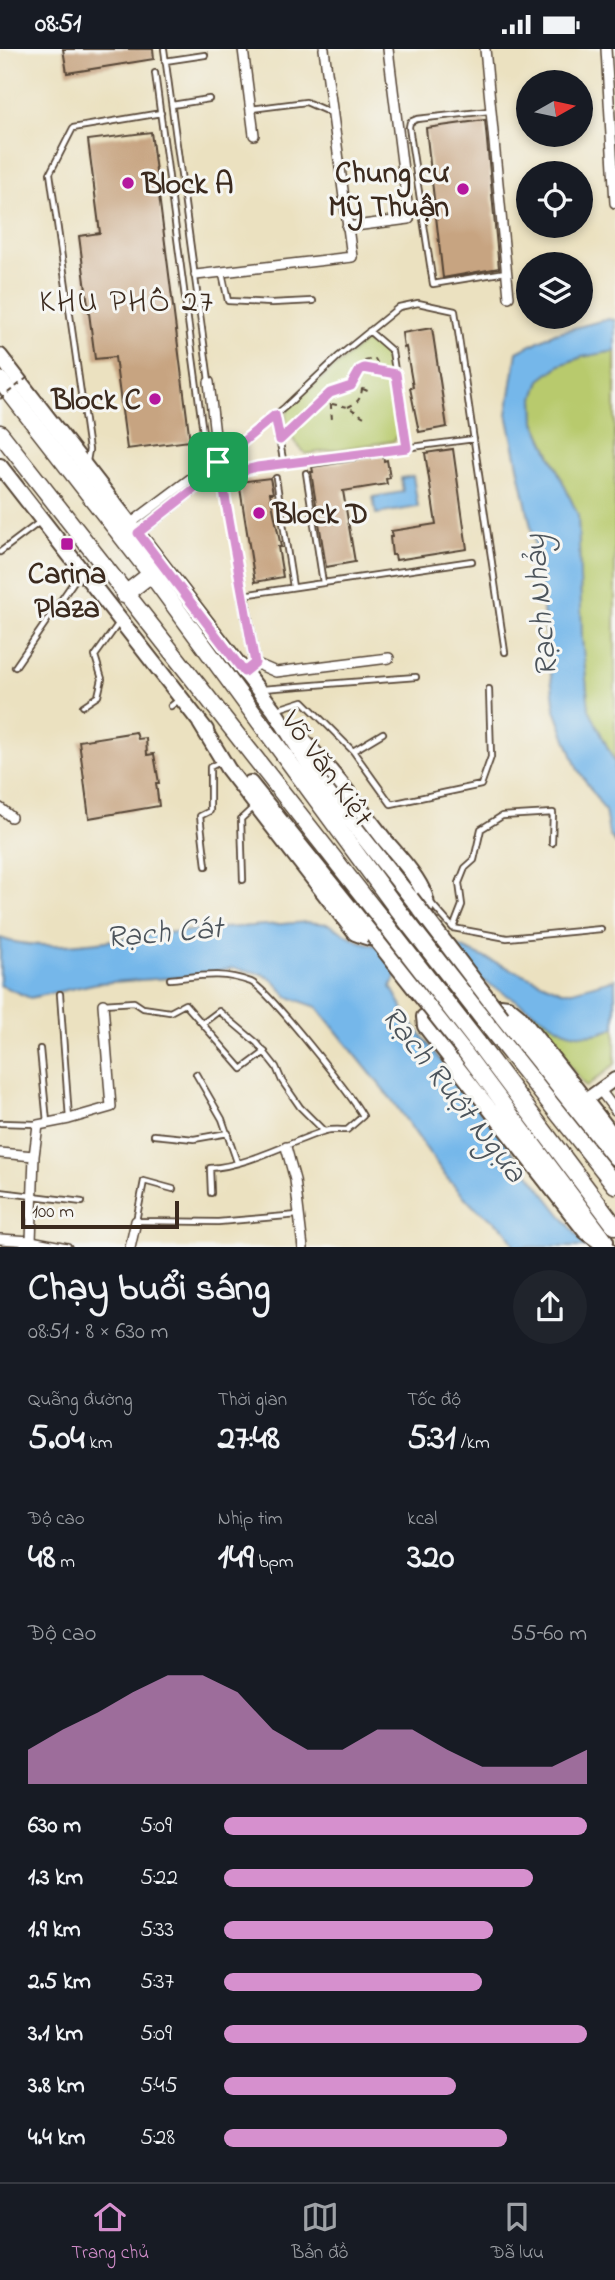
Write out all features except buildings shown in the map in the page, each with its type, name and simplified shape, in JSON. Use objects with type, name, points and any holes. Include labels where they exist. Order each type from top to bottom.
[{"type":"highway","name":"Võ Văn Kiệt","points":[[0,380],[151,574],[397,909],[615,1185]]},
{"type":"highway","name":"Võ Văn Kiệt","points":[[0,433],[383,921],[471,1047],[615,1226]]},
{"type":"highway","points":[[124,594],[151,574]]},
{"type":"main road","name":"Võ Văn Kiệt","points":[[0,356],[134,529],[250,668],[257,689],[274,710],[321,783],[418,898],[502,1017],[615,1158]]},
{"type":"main road","name":"Võ Văn Kiệt","points":[[0,466],[120,621],[176,702],[201,723],[373,936],[471,1047],[609,1247]]},
{"type":"main road","points":[[201,723],[223,761],[355,933],[377,942],[390,941],[418,928],[424,918],[418,898]]},
{"type":"main road","points":[[609,1247],[585,1231],[425,1026],[424,1017],[434,1012],[508,1007],[519,1016],[615,1138]]},
{"type":"street","points":[[243,49],[254,135]]},
{"type":"street","points":[[196,275],[352,257],[324,49]]},
{"type":"street","points":[[347,227],[409,219],[388,49]]},
{"type":"street","points":[[485,49],[509,297]]},
{"type":"street","points":[[606,49],[615,202]]},
{"type":"street","points":[[134,529],[148,510],[198,473],[206,472],[218,462],[209,382]]},
{"type":"street","points":[[134,529],[155,520],[204,481],[206,472]]},
{"type":"street","points":[[148,510],[155,520]]},
{"type":"street","points":[[243,595],[250,668],[276,672],[389,657]]},
{"type":"street","points":[[0,808],[11,817]]},
{"type":"street","points":[[31,1241],[34,1156],[43,1123],[111,1107],[103,1004]]},
{"type":"street","points":[[587,1100],[615,1079]]},
{"type":"street","points":[[600,1090],[615,1110]]},
{"type":"street","points":[[286,1147],[295,1180],[303,1247]]},
{"type":"street","points":[[0,1153],[34,1156]]},
{"type":"street","points":[[130,1247],[136,1221]]},
{"type":"street","points":[[0,1239],[62,1247]]},
{"type":"lane","points":[[164,49],[209,382]]},
{"type":"lane","points":[[165,61],[205,55]]},
{"type":"lane","points":[[155,73],[206,472]]},
{"type":"lane","points":[[172,105],[209,99]]},
{"type":"lane","points":[[250,109],[306,102],[333,114]]},
{"type":"lane","points":[[490,111],[417,118],[410,122],[409,127],[433,284],[506,272]]},
{"type":"lane","points":[[86,469],[89,450],[50,173],[73,128],[161,113]]},
{"type":"lane","points":[[222,272],[228,301],[313,301]]},
{"type":"lane","points":[[218,462],[399,307],[428,304],[455,311],[505,652]]},
{"type":"lane","points":[[369,331],[392,351],[407,448]]},
{"type":"lane","points":[[275,415],[284,465]]},
{"type":"lane","points":[[472,561],[243,595],[224,491],[227,479],[236,473],[257,467],[474,439]]},
{"type":"lane","points":[[306,473],[323,583]]},
{"type":"lane","points":[[276,478],[293,587]]},
{"type":"lane","points":[[0,552],[42,521]]},
{"type":"lane","points":[[15,667],[82,571]]},
{"type":"lane","points":[[83,706],[98,696],[102,679],[95,656],[120,621]]},
{"type":"lane","points":[[257,689],[416,677]]},
{"type":"lane","points":[[274,710],[303,701],[353,751],[391,804],[481,785],[491,757],[489,689]]},
{"type":"lane","points":[[353,751],[383,733]]},
{"type":"lane","points":[[206,866],[200,816],[210,811],[210,767],[223,761]]},
{"type":"lane","points":[[243,880],[241,819],[256,806]]},
{"type":"lane","points":[[453,928],[462,905],[459,883],[466,868],[474,860],[481,829],[502,816],[553,813],[552,843]]},
{"type":"lane","points":[[418,898],[453,928],[507,938],[601,929]]},
{"type":"lane","points":[[170,979],[225,974],[255,983],[300,1034],[363,1116],[347,1130],[324,1131],[286,1147],[227,1166],[210,1168],[211,1193]]},
{"type":"lane","points":[[60,994],[69,1119]]},
{"type":"lane","points":[[103,1004],[134,1002],[143,1008],[170,1012],[185,1004],[242,1069],[265,1052]]},
{"type":"lane","points":[[203,1023],[219,1011],[265,1052],[300,1107],[324,1131]]},
{"type":"lane","points":[[0,1123],[43,1123],[40,1049]]},
{"type":"lane","points":[[196,1074],[228,1133],[237,1162]]},
{"type":"lane","points":[[154,1135],[194,1139],[228,1133]]},
{"type":"lane","points":[[173,1189],[144,1181],[136,1221],[218,1222],[298,1215]]},
{"type":"lane","points":[[0,1192],[82,1202]]},
{"type":"path","points":[[280,440],[330,393],[346,389],[355,380],[365,361],[375,359],[382,371]]},
{"type":"path","points":[[360,370],[364,368],[396,374]]},
{"type":"path","points":[[0,399],[27,378]]},
{"type":"path","points":[[355,380],[362,389],[372,393]]},
{"type":"path","points":[[348,407],[360,399],[362,389]]},
{"type":"path","points":[[330,393],[332,420]]},
{"type":"path","points":[[332,404],[348,407],[363,417]]},
{"type":"green space","points":[[363,343],[376,346],[386,355],[399,432],[394,441],[306,454],[292,438],[287,426],[290,406]]},
{"type":"green space","points":[[615,351],[615,763],[589,710],[582,639],[578,515],[535,421],[534,398],[540,380],[560,365],[582,357]]},
{"type":"green space","points":[[534,1010],[563,1027],[583,1034],[604,1032],[615,1027],[615,1064],[586,1087],[533,1016]]},
{"type":"water","points":[[615,320],[615,351],[582,357],[560,365],[540,380],[534,398],[535,422],[578,515],[582,639],[589,709],[615,763],[615,843],[609,834],[605,811],[577,768],[555,710],[536,551],[507,414],[517,352],[555,333],[570,329],[593,329],[593,323]]},
{"type":"water","points":[[413,476],[418,507],[376,514],[373,497],[403,492],[401,478]]},
{"type":"water","name":"Rạch Ruột Ngựa","points":[[306,922],[328,924],[359,941],[381,947],[429,939],[446,941],[562,991],[573,991],[615,979],[615,1027],[586,1035],[568,1032],[484,981],[434,960],[414,958],[400,967],[391,987],[411,1022],[586,1247],[515,1247],[505,1229],[473,1206],[447,1178],[392,1100],[317,1007],[288,997],[273,980],[262,974],[233,968],[183,977],[98,983],[30,998],[0,985],[0,938],[18,943],[60,945],[184,931]]},
{"type":"place","name":"Block A","points":[[128,183]]},
{"type":"place","name":"Chung cư Mỹ Thuận","points":[[463,189]]},
{"type":"place","name":"Block C","points":[[155,399]]},
{"type":"place","name":"Block D","points":[[259,513]]},
{"type":"place","name":"Carina Plaza","points":[[67,544]]},
{"type":"district","name":"KHU PHỐ 27","points":[[127,300]]},
{"type":"route","points":[[364,368],[396,374],[407,448],[257,467],[236,473],[227,479],[224,491],[255,663],[244,672],[138,533],[204,481],[204,474],[218,462],[275,415],[280,440],[330,393],[351,386],[364,368]]},
{"type":"water label","name":"Rạch Nhảy","points":[[539,606]]},
{"type":"water label","name":"Rạch Cát","points":[[164,931]]}]
